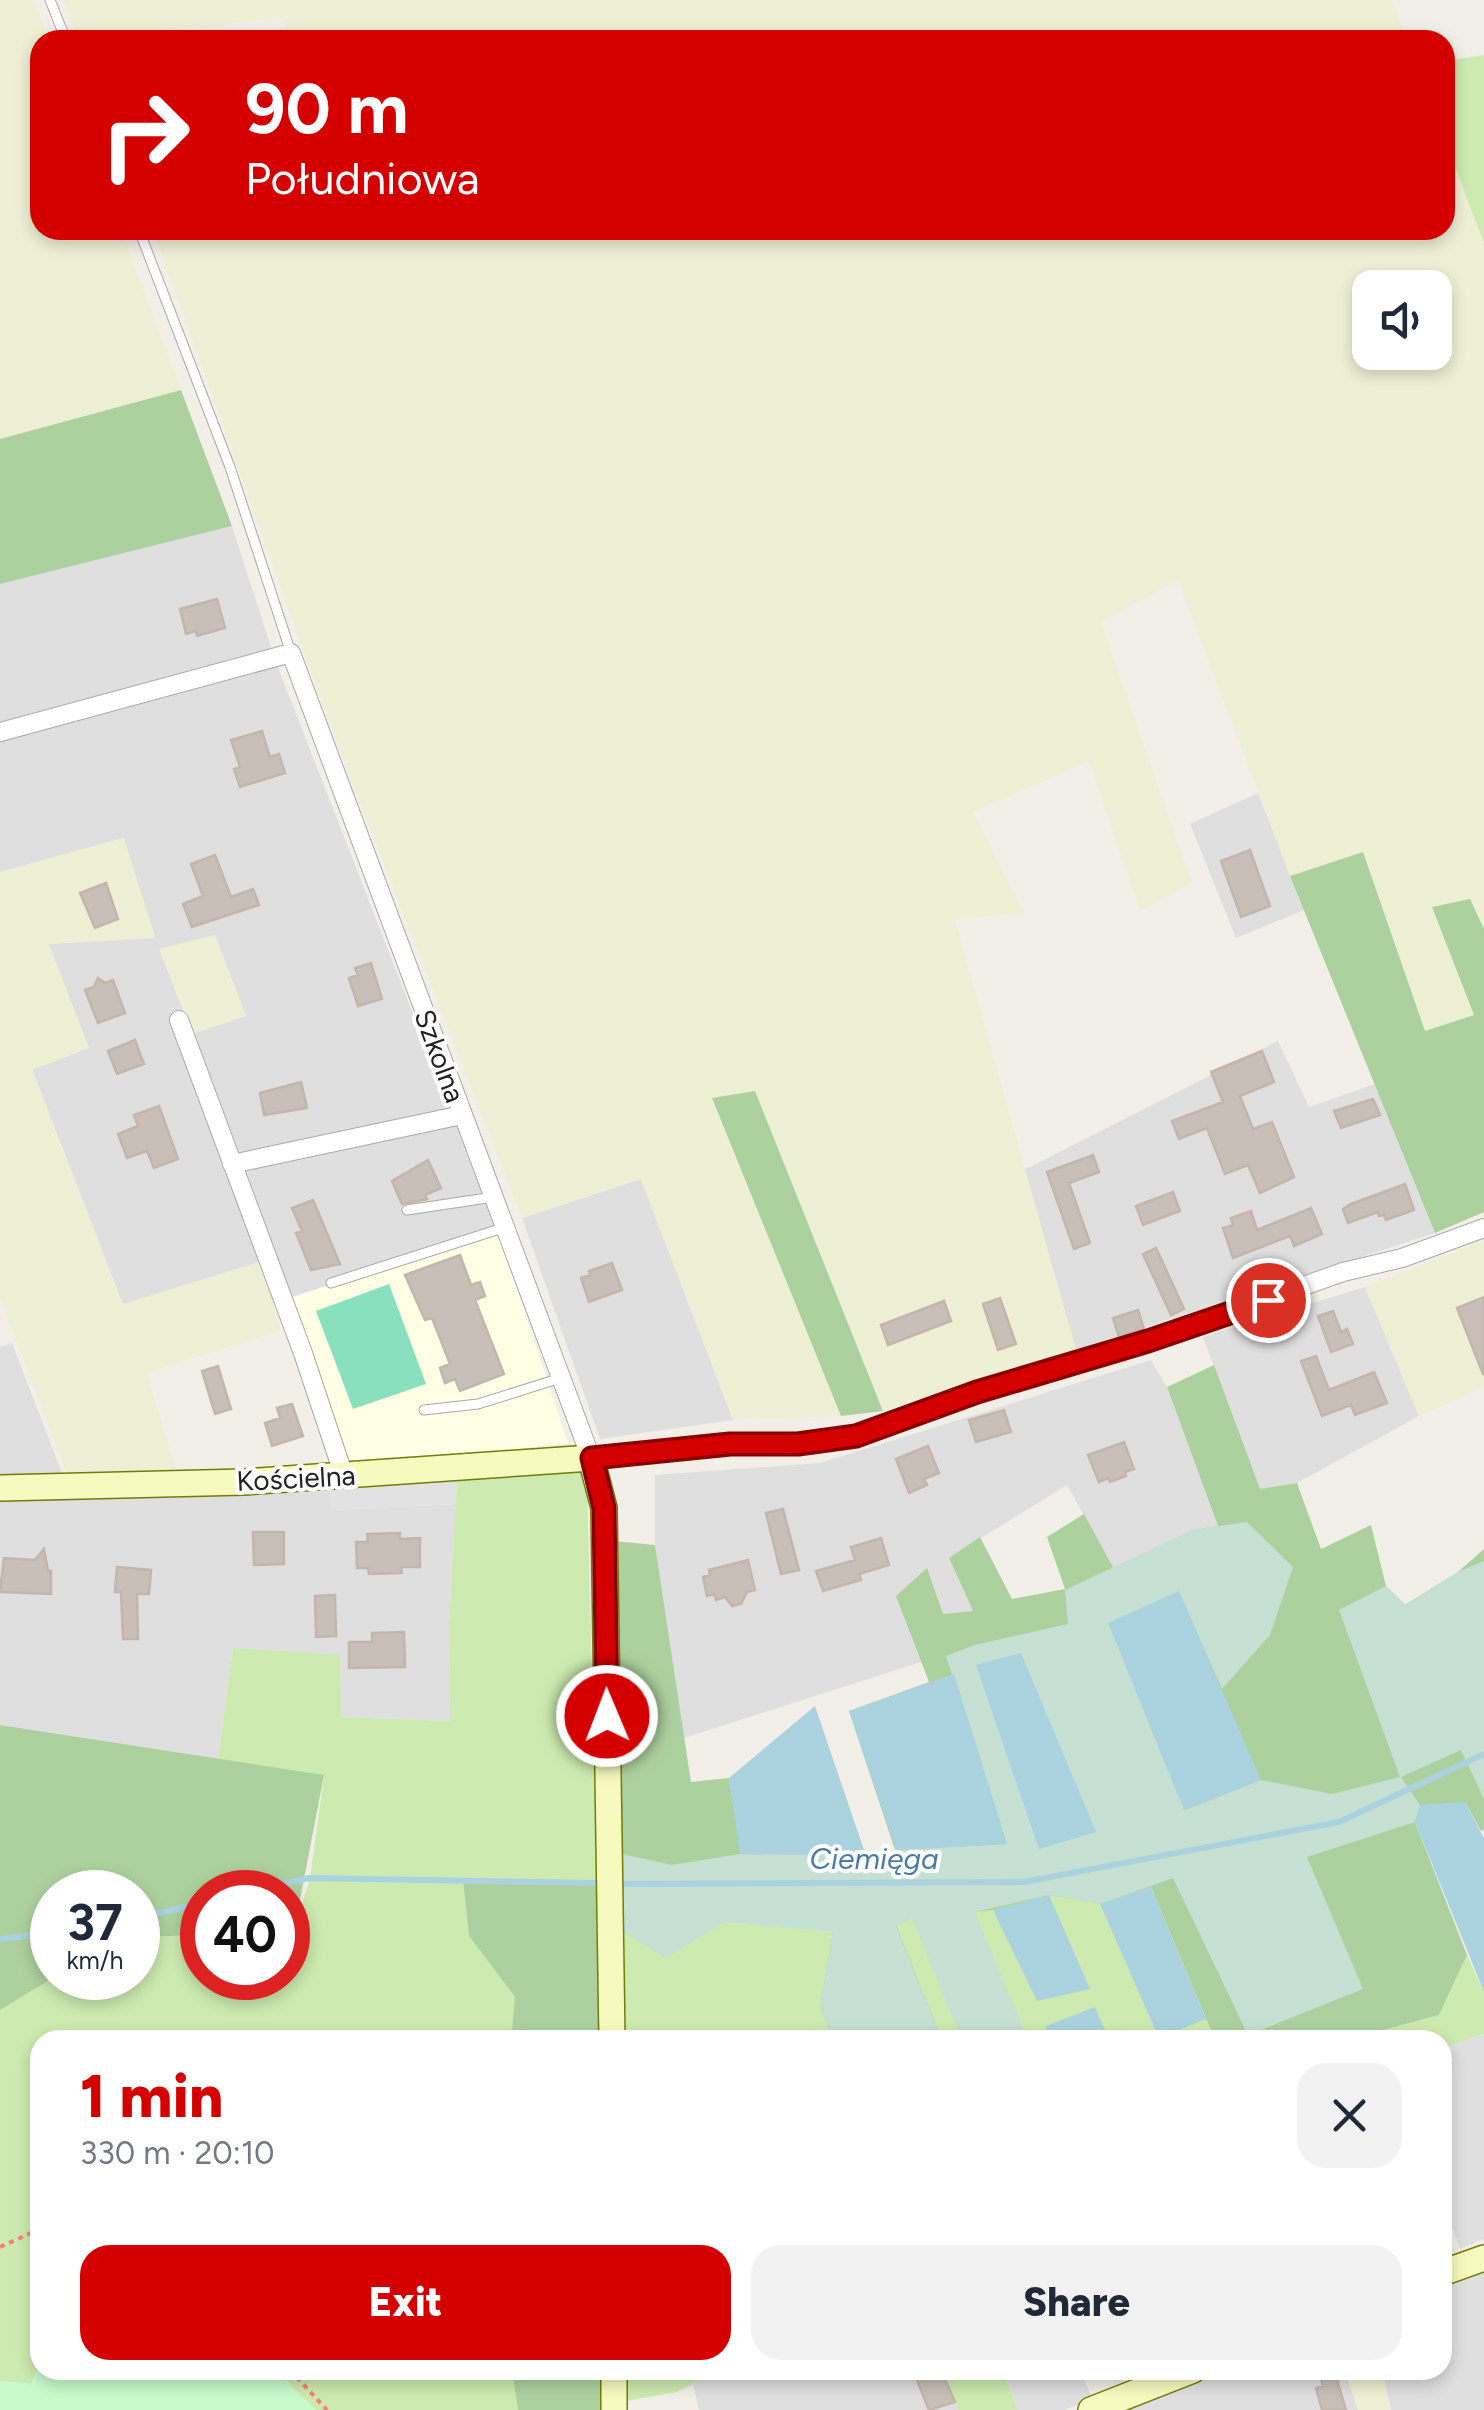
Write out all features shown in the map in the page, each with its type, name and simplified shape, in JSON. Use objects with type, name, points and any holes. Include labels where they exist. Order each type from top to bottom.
[{"type":"street","points":[[0,732],[290,653]]},
{"type":"street","name":"Szkolna","points":[[290,653],[592,1458]]},
{"type":"street","points":[[179,1020],[303,1353],[344,1476]]},
{"type":"street","points":[[232,1164],[462,1115]]},
{"type":"street","points":[[612,2030],[604,1508],[592,1458],[730,1444],[798,1444],[856,1436],[977,1392],[1148,1341],[1343,1272],[1402,1258],[1484,1228]]},
{"type":"street","name":"Kościelna","points":[[0,1488],[244,1482],[592,1458]]},
{"type":"street","points":[[1452,2269],[1484,2258]]},
{"type":"street","points":[[614,2380],[614,2410]]},
{"type":"street","points":[[1091,2410],[1168,2380]]},
{"type":"lane","points":[[50,0],[62,30]]},
{"type":"lane","name":"Szkolna","points":[[143,240],[230,467],[290,653]]},
{"type":"lane","points":[[407,1210],[494,1197]]},
{"type":"lane","points":[[332,1283],[506,1226]]},
{"type":"lane","points":[[424,1410],[478,1404],[562,1378]]},
{"type":"path","points":[[0,2248],[30,2234]]},
{"type":"path","points":[[299,2380],[327,2410]]},
{"type":"shaded area","points":[[0,0],[33,0],[45,30],[30,30],[30,240],[125,240],[181,390],[0,439]]},
{"type":"shaded area","points":[[63,0],[1392,0],[1403,30],[286,30],[282,18],[171,30],[75,30]]},
{"type":"shaded area","points":[[1455,164],[1484,240],[1484,929],[1469,899],[1433,908],[1474,1016],[1425,1032],[1363,852],[1290,876],[1178,581],[1101,622],[1192,883],[1140,911],[1089,761],[973,812],[1024,913],[955,920],[1076,1350],[883,1411],[755,1091],[712,1099],[841,1416],[733,1420],[641,1179],[522,1218],[330,725],[157,240],[1455,240]]},
{"type":"shaded area","points":[[232,526],[275,660],[497,1229],[273,1303],[259,1263],[123,1305],[32,1069],[88,1048],[48,944],[155,937],[123,838],[0,872],[0,584]]},
{"type":"shaded area","points":[[1258,793],[1304,910],[1236,938],[1190,824]]},
{"type":"shaded area","points":[[124,838],[155,938],[49,944],[89,1048],[32,1070],[123,1304],[259,1262],[281,1330],[147,1373],[178,1477],[70,1482],[0,1299],[0,872]]},
{"type":"shaded area","points":[[215,935],[246,1016],[192,1034],[159,949]]},
{"type":"shaded area","points":[[1278,1041],[1309,1107],[1375,1084],[1435,1233],[1076,1350],[1024,1170]]},
{"type":"shaded area","points":[[641,1179],[733,1420],[600,1439],[522,1218]]},
{"type":"shaded area","points":[[497,1229],[568,1443],[342,1469],[282,1301]]},
{"type":"shaded area","points":[[1484,1240],[1484,1387],[1419,1416],[1365,1287]]},
{"type":"shaded area","points":[[1365,1287],[1419,1416],[1297,1483],[1260,1490],[1203,1337]]},
{"type":"shaded area","points":[[12,1343],[65,1481],[0,1475],[0,1347]]},
{"type":"shaded area","points":[[1151,1360],[1167,1387],[1218,1526],[1192,1530],[1114,1569],[1067,1485],[949,1558],[973,1611],[943,1615],[897,1596],[921,1662],[684,1738],[655,1545],[655,1475],[820,1463]]},
{"type":"shaded area","points":[[457,1479],[456,1504],[331,1510],[330,1486]]},
{"type":"shaded area","points":[[330,1486],[331,1510],[456,1504],[449,1626],[450,1721],[340,1717],[233,1649],[218,1759],[0,1725],[0,1497],[33,1501]]},
{"type":"shaded area","points":[[1247,1522],[1293,1567],[1270,1635],[1222,1689],[1179,1592],[1185,1810],[1261,1780],[1332,1794],[1400,1777],[1339,1610],[1386,1586],[1406,1605],[1458,1572],[1484,1561],[1484,1799],[1461,1750],[1401,1777],[1420,1805],[1415,1822],[1307,1857],[1363,1989],[1260,2030],[1246,2030],[1173,1878],[1100,1904],[1049,1895],[975,1912],[1024,2030],[958,2030],[912,1918],[896,1926],[938,2030],[829,2030],[820,2007],[833,1932],[725,1922],[666,1958],[621,1930],[622,1854],[672,1865],[740,1854],[866,1856],[896,1850],[1007,1844],[946,1656],[975,1645],[1068,1624],[1065,1590],[1192,1530]]},
{"type":"shaded area","points":[[1484,2034],[1484,2239],[1460,2249],[1452,2226],[1452,2045]]},
{"type":"shaded area","points":[[1484,2263],[1484,2410],[1391,2410],[1384,2380],[1452,2380],[1452,2273]]},
{"type":"shaded area","points":[[701,2380],[946,2380],[958,2410],[699,2410],[693,2384]]},
{"type":"shaded area","points":[[1006,2380],[1084,2380],[1093,2399],[1064,2410],[1018,2410]]},
{"type":"shaded area","points":[[1198,2380],[1348,2380],[1358,2410],[1116,2410]]},
{"type":"shaded area","points":[[1348,2380],[1384,2380],[1391,2410],[1358,2410]]},
{"type":"green space","points":[[1484,55],[1484,243],[1455,166],[1455,59]]},
{"type":"green space","points":[[181,390],[232,526],[0,584],[0,439]]},
{"type":"green space","points":[[1363,852],[1425,1031],[1474,1015],[1432,907],[1470,899],[1484,929],[1484,1212],[1435,1233],[1290,876]]},
{"type":"green space","points":[[755,1091],[883,1411],[841,1416],[712,1098]]},
{"type":"green space","points":[[389,1284],[426,1384],[353,1409],[316,1311]]},
{"type":"green space","points":[[1214,1365],[1260,1489],[1297,1483],[1321,1549],[1371,1525],[1386,1586],[1405,1605],[1458,1572],[1484,1549],[1484,1830],[1481,1831],[1465,1802],[1415,1822],[1467,1955],[1439,2015],[1383,2030],[1211,2030],[1151,1887],[1100,1904],[1049,1895],[993,1910],[912,1918],[896,1925],[938,2030],[829,2030],[820,2007],[833,1932],[688,1884],[666,1958],[621,1930],[613,1541],[655,1545],[691,1782],[729,1778],[741,1854],[866,1856],[895,1850],[849,1711],[929,1682],[896,1596],[927,1568],[943,1614],[973,1611],[949,1558],[980,1537],[1012,1599],[1065,1589],[1047,1537],[1084,1514],[1114,1569],[1192,1530],[1218,1526],[1167,1387]]},
{"type":"green space","points":[[570,1468],[587,1476],[597,1885],[463,1881],[469,1936],[515,1997],[512,2030],[30,2030],[33,2380],[31,2384],[0,2381],[0,2010],[30,1992],[30,2000],[160,2000],[160,1936],[180,1936],[180,2000],[310,2000],[310,1878],[324,1776],[218,1759],[233,1648],[340,1655],[341,1717],[450,1721],[449,1626],[457,1479]]},
{"type":"green space","points":[[0,1725],[324,1775],[306,1870],[180,1870],[180,1936],[160,1936],[160,1870],[30,1870],[30,1992],[0,2010]]},
{"type":"green space","points":[[463,1881],[597,1885],[603,2030],[512,2030],[515,1997],[469,1936]]},
{"type":"green space","points":[[1151,1887],[1211,2030],[621,2030],[621,1930],[666,1958],[725,1921],[833,1932],[1049,1895],[1100,1904]]},
{"type":"green space","points":[[1467,1955],[1484,1992],[1484,2034],[1452,2045],[1452,2030],[1383,2030],[1439,2015]]},
{"type":"green space","points":[[33,2380],[285,2380],[316,2410],[0,2410],[0,2381],[31,2384]]},
{"type":"green space","points":[[285,2380],[514,2380],[518,2410],[316,2410]]},
{"type":"green space","points":[[514,2380],[604,2380],[604,2410],[518,2410]]},
{"type":"green space","points":[[625,2380],[702,2380],[677,2392],[626,2401]]},
{"type":"green space","points":[[946,2380],[1006,2380],[1018,2410],[958,2410]]},
{"type":"water","points":[[1179,1591],[1261,1780],[1184,1810],[1108,1623]]},
{"type":"water","points":[[1021,1653],[1096,1832],[1039,1849],[976,1665]]},
{"type":"water","points":[[954,1674],[1007,1844],[896,1850],[849,1711]]},
{"type":"water","points":[[815,1706],[866,1856],[740,1854],[729,1778]]},
{"type":"water","points":[[1465,1802],[1484,1838],[1484,1992],[1415,1822],[1420,1805]]},
{"type":"water","points":[[1151,1887],[1206,2019],[1179,2030],[1155,2030],[1100,1904]]},
{"type":"water","points":[[1049,1895],[1090,1989],[1037,2001],[993,1910]]},
{"type":"water","points":[[1095,2007],[1105,2030],[1047,2030],[1046,2026]]},
{"type":"building","points":[[217,599],[225,628],[197,636],[196,631],[186,634],[180,609]]},
{"type":"building","points":[[262,731],[270,757],[279,754],[285,773],[240,787],[234,769],[240,767],[231,740]]},
{"type":"building","points":[[1250,850],[1270,906],[1241,917],[1221,861]]},
{"type":"building","points":[[215,855],[231,897],[253,889],[259,905],[192,927],[183,904],[203,896],[191,864]]},
{"type":"building","points":[[106,883],[118,919],[95,928],[80,893]]},
{"type":"building","points":[[371,963],[382,999],[358,1006],[349,978],[358,975],[355,968]]},
{"type":"building","points":[[98,978],[105,983],[113,980],[125,1013],[98,1023],[85,990],[94,987]]},
{"type":"building","points":[[135,1040],[144,1064],[117,1074],[108,1051]]},
{"type":"building","points":[[1262,1051],[1274,1082],[1240,1096],[1253,1129],[1272,1122],[1294,1177],[1260,1193],[1248,1165],[1225,1174],[1207,1128],[1179,1139],[1172,1121],[1223,1102],[1211,1072]]},
{"type":"building","points":[[301,1082],[307,1108],[264,1115],[260,1093]]},
{"type":"building","points":[[1373,1099],[1380,1115],[1341,1128],[1334,1111]]},
{"type":"building","points":[[159,1106],[178,1159],[154,1168],[147,1151],[127,1158],[118,1134],[138,1126],[134,1115]]},
{"type":"building","points":[[1093,1155],[1099,1172],[1069,1183],[1090,1243],[1074,1249],[1047,1172]]},
{"type":"building","points":[[428,1160],[441,1188],[425,1195],[427,1199],[402,1204],[392,1181]]},
{"type":"building","points":[[1405,1184],[1414,1210],[1386,1220],[1378,1212],[1348,1223],[1343,1209]]},
{"type":"building","points":[[1173,1192],[1180,1211],[1143,1225],[1136,1206]]},
{"type":"building","points":[[313,1200],[340,1264],[311,1270],[296,1233],[302,1231],[292,1208]]},
{"type":"building","points":[[1311,1208],[1322,1234],[1294,1246],[1290,1236],[1233,1258],[1223,1228],[1233,1225],[1231,1218],[1251,1211],[1257,1230]]},
{"type":"building","points":[[1156,1248],[1184,1309],[1171,1315],[1143,1254]]},
{"type":"building","points":[[460,1255],[471,1285],[480,1282],[485,1296],[475,1300],[504,1374],[460,1391],[455,1379],[445,1383],[440,1368],[450,1364],[432,1318],[425,1320],[405,1275]]},
{"type":"building","points":[[612,1263],[622,1290],[589,1302],[581,1278]]},
{"type":"building","points":[[1484,1297],[1484,1374],[1483,1374],[1457,1308]]},
{"type":"building","points":[[1000,1298],[1016,1344],[998,1350],[983,1304]]},
{"type":"building","points":[[944,1301],[951,1321],[888,1345],[881,1325]]},
{"type":"building","points":[[1138,1310],[1144,1329],[1119,1337],[1113,1318]]},
{"type":"building","points":[[1333,1311],[1341,1332],[1347,1329],[1353,1344],[1331,1352],[1318,1316]]},
{"type":"building","points":[[1316,1356],[1329,1390],[1374,1372],[1387,1403],[1355,1415],[1351,1405],[1322,1416],[1301,1361]]},
{"type":"building","points":[[218,1366],[231,1409],[215,1414],[202,1371]]},
{"type":"building","points":[[292,1404],[303,1436],[272,1446],[265,1423],[280,1418],[277,1408]]},
{"type":"building","points":[[1004,1410],[1011,1432],[976,1442],[969,1420]]},
{"type":"building","points":[[1124,1442],[1134,1469],[1110,1482],[1108,1478],[1099,1482],[1088,1455]]},
{"type":"building","points":[[928,1446],[939,1473],[924,1479],[927,1485],[909,1493],[896,1459]]},
{"type":"building","points":[[783,1509],[799,1570],[781,1574],[766,1513]]},
{"type":"building","points":[[253,1532],[284,1532],[284,1564],[254,1565]]},
{"type":"building","points":[[400,1533],[400,1539],[420,1538],[420,1567],[401,1567],[402,1573],[369,1574],[368,1568],[357,1568],[356,1542],[368,1542],[367,1534]]},
{"type":"building","points":[[881,1538],[889,1565],[859,1574],[861,1580],[823,1591],[816,1571],[855,1560],[851,1547]]},
{"type":"building","points":[[44,1549],[51,1571],[51,1594],[0,1592],[4,1558],[35,1560]]},
{"type":"building","points":[[748,1560],[755,1590],[747,1592],[741,1604],[732,1606],[725,1597],[716,1600],[714,1594],[707,1596],[703,1577],[710,1575],[709,1570]]},
{"type":"building","points":[[117,1567],[151,1570],[149,1594],[137,1594],[138,1639],[123,1639],[121,1592],[115,1592]]},
{"type":"building","points":[[335,1595],[336,1636],[316,1637],[315,1596]]},
{"type":"building","points":[[404,1632],[405,1667],[349,1668],[349,1642],[372,1642],[372,1633]]},
{"type":"building","points":[[917,2380],[945,2380],[955,2402],[929,2410]]},
{"type":"building","points":[[1321,2380],[1337,2380],[1346,2410],[1322,2410],[1316,2388],[1323,2386]]},
{"type":"waterway","name":"Ciemięga","points":[[616,1884],[1024,1882],[1339,1822],[1484,1754]]},
{"type":"waterway","name":"Ciemięga","points":[[310,1878],[603,1883]]},
{"type":"waterway","name":"Ciemięga","points":[[160,1913],[180,1908]]},
{"type":"waterway","name":"Ciemięga","points":[[0,1939],[30,1936]]},
{"type":"route","points":[[607,1716],[604,1508],[592,1458],[662,1449],[798,1444],[856,1436],[977,1392],[1268,1300]]}]
